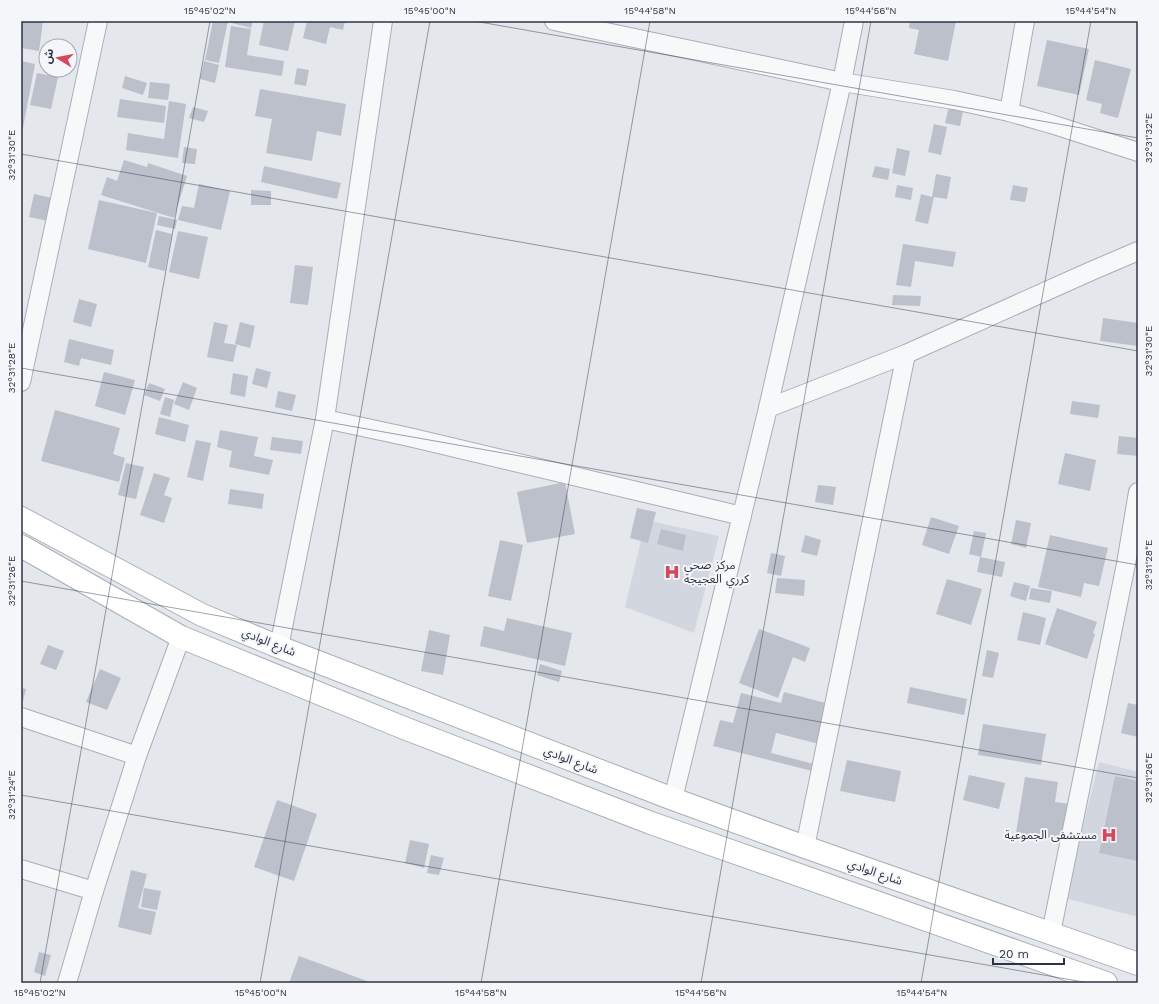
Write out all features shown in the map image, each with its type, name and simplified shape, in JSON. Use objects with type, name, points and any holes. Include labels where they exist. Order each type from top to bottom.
[{"type":"main road","name":"شارع الوادي","points":[[21,518],[202,615],[279,647],[673,799],[1138,964]]},
{"type":"main road","points":[[21,546],[181,637],[404,728],[651,823],[1106,983]]},
{"type":"street","points":[[21,382],[98,21]]},
{"type":"street","points":[[279,647],[325,419],[383,21]]},
{"type":"street","points":[[554,21],[842,82],[954,100],[1009,112],[1138,152]]},
{"type":"street","points":[[673,799],[768,408],[842,82],[854,21]]},
{"type":"street","points":[[1009,112],[1025,21]]},
{"type":"street","points":[[768,408],[906,354],[1138,251]]},
{"type":"street","points":[[805,847],[906,354]]},
{"type":"street","points":[[325,419],[410,437],[742,516]]},
{"type":"street","points":[[1051,933],[1126,564],[1138,492]]},
{"type":"street","points":[[67,983],[94,891],[137,756],[181,637]]},
{"type":"street","points":[[21,717],[137,756]]},
{"type":"street","points":[[21,869],[94,891]]},
{"type":"shaded area","name":"مركز صحي كرري العجيجة","points":[[646,520],[719,536],[694,633],[625,607]]},
{"type":"shaded area","name":"مستشفى الجموعية","points":[[1099,762],[1138,772],[1138,917],[1065,898]]},
{"type":"building","points":[[21,21],[43,21],[41,38],[38,38],[38,51],[21,48]]},
{"type":"building","points":[[213,21],[228,21],[219,63],[205,60]]},
{"type":"building","points":[[233,21],[253,21],[251,28],[232,23]]},
{"type":"building","points":[[264,21],[295,21],[288,51],[259,45]]},
{"type":"building","points":[[307,21],[345,21],[343,30],[330,27],[326,44],[303,38]]},
{"type":"building","points":[[910,21],[956,21],[948,61],[914,54],[919,30],[909,28]]},
{"type":"building","points":[[231,26],[251,29],[247,55],[284,61],[282,76],[225,67]]},
{"type":"building","points":[[1047,40],[1089,49],[1079,95],[1037,86]]},
{"type":"building","points":[[1095,60],[1131,69],[1118,118],[1100,113],[1102,104],[1086,100]]},
{"type":"building","points":[[21,61],[35,64],[22,133],[21,133]]},
{"type":"building","points":[[204,61],[219,65],[215,83],[200,79]]},
{"type":"building","points":[[297,68],[309,70],[306,86],[294,84]]},
{"type":"building","points":[[37,73],[38,78],[58,78],[51,109],[30,105]]},
{"type":"building","points":[[125,76],[147,83],[143,95],[122,88]]},
{"type":"building","points":[[150,82],[170,84],[168,100],[148,98]]},
{"type":"building","points":[[260,89],[346,104],[341,136],[317,131],[312,161],[266,153],[272,119],[255,116]]},
{"type":"building","points":[[951,98],[965,101],[960,126],[945,123]]},
{"type":"building","points":[[120,99],[166,106],[164,123],[117,117]]},
{"type":"building","points":[[169,101],[186,104],[178,158],[126,150],[128,133],[164,139]]},
{"type":"building","points":[[193,107],[208,111],[204,122],[189,118]]},
{"type":"building","points":[[934,124],[947,127],[941,155],[928,152]]},
{"type":"building","points":[[184,147],[197,149],[195,164],[182,163]]},
{"type":"building","points":[[897,148],[910,151],[905,176],[892,173]]},
{"type":"building","points":[[124,160],[147,167],[148,163],[187,176],[174,218],[101,195],[107,177],[117,181]]},
{"type":"building","points":[[264,166],[341,183],[337,199],[261,182]]},
{"type":"building","points":[[875,166],[890,169],[888,180],[872,177]]},
{"type":"building","points":[[936,174],[951,177],[947,199],[934,197],[928,224],[915,221],[921,194],[932,197]]},
{"type":"building","points":[[199,184],[230,191],[221,230],[178,220],[182,206],[194,208]]},
{"type":"building","points":[[897,185],[913,188],[911,200],[895,197]]},
{"type":"building","points":[[1013,185],[1028,188],[1025,202],[1010,200]]},
{"type":"building","points":[[251,190],[271,191],[271,205],[251,205]]},
{"type":"building","points":[[34,194],[52,198],[48,221],[29,217]]},
{"type":"building","points":[[99,200],[157,213],[146,263],[88,249]]},
{"type":"building","points":[[159,216],[177,220],[175,229],[157,225]]},
{"type":"building","points":[[156,230],[172,234],[165,271],[148,267]]},
{"type":"building","points":[[178,231],[208,237],[199,279],[169,272]]},
{"type":"building","points":[[903,244],[956,252],[953,267],[915,261],[911,287],[896,285]]},
{"type":"building","points":[[295,265],[313,267],[308,305],[290,303]]},
{"type":"building","points":[[893,295],[921,296],[920,306],[892,305]]},
{"type":"building","points":[[79,299],[97,304],[91,327],[73,322]]},
{"type":"building","points":[[1103,318],[1138,323],[1138,346],[1100,341]]},
{"type":"building","points":[[214,322],[228,325],[224,343],[237,345],[233,362],[207,357]]},
{"type":"building","points":[[240,322],[255,326],[250,348],[235,344]]},
{"type":"building","points":[[69,339],[114,350],[111,365],[81,358],[79,366],[64,362]]},
{"type":"building","points":[[256,368],[271,372],[267,388],[252,384]]},
{"type":"building","points":[[104,372],[135,380],[125,415],[95,406]]},
{"type":"building","points":[[233,373],[248,376],[245,397],[230,394]]},
{"type":"building","points":[[183,382],[197,388],[189,410],[174,404]]},
{"type":"building","points":[[149,383],[165,389],[160,401],[144,395]]},
{"type":"building","points":[[278,391],[296,395],[292,411],[275,407]]},
{"type":"building","points":[[165,397],[174,400],[170,417],[160,414]]},
{"type":"building","points":[[1072,401],[1100,405],[1098,418],[1070,414]]},
{"type":"building","points":[[55,410],[120,428],[113,454],[125,458],[119,482],[41,461]]},
{"type":"building","points":[[159,417],[189,425],[185,442],[155,434]]},
{"type":"building","points":[[220,430],[258,437],[254,456],[273,460],[269,475],[229,467],[232,451],[217,447]]},
{"type":"building","points":[[1119,436],[1138,438],[1138,456],[1117,454]]},
{"type":"building","points":[[272,437],[303,441],[301,454],[270,450]]},
{"type":"building","points":[[196,440],[211,443],[203,481],[187,477]]},
{"type":"building","points":[[1065,453],[1096,460],[1090,491],[1058,484]]},
{"type":"building","points":[[126,463],[144,467],[136,499],[118,495]]},
{"type":"building","points":[[154,473],[170,478],[164,495],[172,498],[164,523],[140,515]]},
{"type":"building","points":[[565,482],[575,534],[527,543],[517,492]]},
{"type":"building","points":[[818,485],[836,487],[833,505],[815,502]]},
{"type":"building","points":[[230,489],[264,494],[262,509],[228,504]]},
{"type":"building","points":[[637,508],[656,512],[648,543],[630,538]]},
{"type":"building","points":[[931,517],[959,526],[949,554],[922,545]]},
{"type":"building","points":[[1016,520],[1031,523],[1026,548],[1011,544]]},
{"type":"building","points":[[661,529],[686,535],[683,551],[657,544]]},
{"type":"building","points":[[974,531],[986,533],[981,557],[969,554]]},
{"type":"building","points":[[805,535],[821,540],[817,556],[801,552]]},
{"type":"building","points":[[1050,535],[1108,548],[1099,586],[1084,583],[1081,597],[1038,587]]},
{"type":"building","points":[[500,540],[523,545],[511,601],[488,596]]},
{"type":"building","points":[[771,553],[785,556],[781,576],[767,573]]},
{"type":"building","points":[[980,557],[1005,562],[1002,577],[977,572]]},
{"type":"building","points":[[777,578],[805,580],[804,596],[775,593]]},
{"type":"building","points":[[947,579],[982,589],[971,625],[936,614]]},
{"type":"building","points":[[1014,582],[1030,586],[1026,601],[1010,596]]},
{"type":"building","points":[[1031,588],[1052,591],[1050,603],[1029,599]]},
{"type":"building","points":[[1057,608],[1097,622],[1093,633],[1095,634],[1087,659],[1045,644]]},
{"type":"building","points":[[1023,612],[1046,618],[1040,645],[1017,640]]},
{"type":"building","points":[[507,618],[572,633],[565,666],[480,646],[484,626],[504,631]]},
{"type":"building","points":[[759,629],[810,648],[805,662],[793,657],[778,698],[739,683]]},
{"type":"building","points":[[429,630],[450,635],[443,675],[421,671]]},
{"type":"building","points":[[48,645],[64,651],[56,670],[40,664]]},
{"type":"building","points":[[987,650],[999,653],[993,678],[982,676]]},
{"type":"building","points":[[540,664],[562,671],[559,682],[537,675]]},
{"type":"building","points":[[100,669],[121,678],[107,710],[86,702]]},
{"type":"building","points":[[910,687],[967,699],[964,715],[907,703]]},
{"type":"building","points":[[21,688],[26,689],[23,701],[21,700]]},
{"type":"building","points":[[784,692],[833,705],[823,745],[776,733],[771,753],[822,766],[820,773],[713,746],[720,720],[733,723],[741,693],[781,703]]},
{"type":"building","points":[[1128,703],[1138,705],[1138,737],[1121,733]]},
{"type":"building","points":[[983,724],[1046,734],[1041,765],[978,755]]},
{"type":"building","points":[[847,760],[901,771],[895,802],[840,791]]},
{"type":"building","points":[[969,775],[1005,783],[999,809],[963,800]]},
{"type":"building","points":[[1115,776],[1137,781],[1138,861],[1099,853]]},
{"type":"building","points":[[1025,777],[1058,782],[1055,802],[1069,804],[1064,840],[1016,833]]},
{"type":"building","points":[[277,800],[317,814],[294,881],[254,867]]},
{"type":"building","points":[[410,840],[429,844],[424,868],[405,863]]},
{"type":"building","points":[[431,855],[444,858],[439,875],[427,873]]},
{"type":"building","points":[[131,870],[147,874],[138,908],[156,912],[151,935],[118,927]]},
{"type":"building","points":[[144,888],[161,891],[157,910],[141,907]]},
{"type":"building","points":[[39,952],[51,955],[45,976],[34,972]]},
{"type":"building","points":[[299,956],[367,981],[366,983],[289,983]]},
{"type":"place","name":"مركز صحي كرري العجيجة","points":[[672,572]]},
{"type":"place","name":"مستشفى الجموعية","points":[[1109,835]]}]
